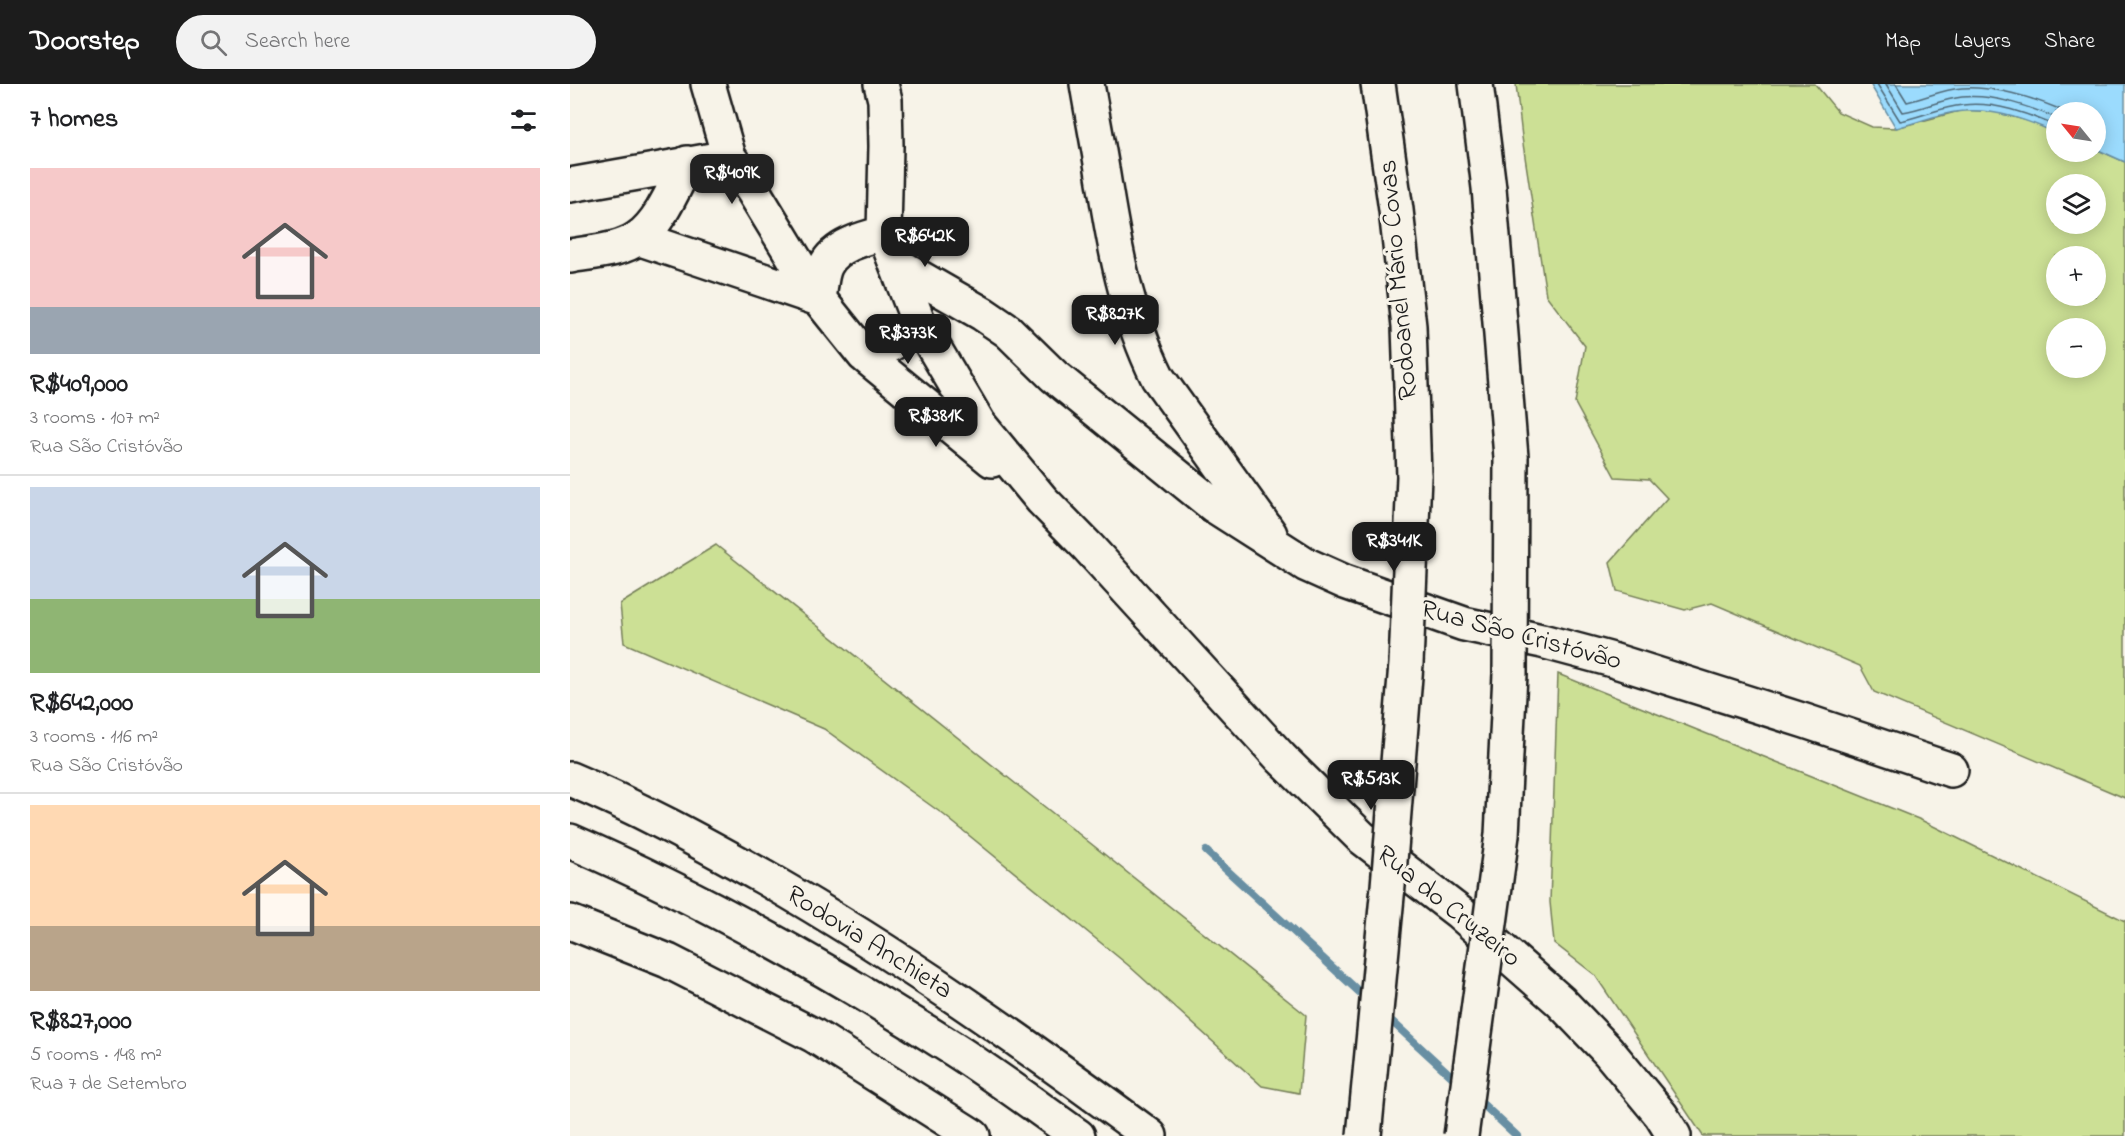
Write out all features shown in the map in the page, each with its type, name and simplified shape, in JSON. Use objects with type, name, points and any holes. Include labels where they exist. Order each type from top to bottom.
[{"type":"main road","points":[[708,84],[729,157],[752,189],[819,298]]},
{"type":"main road","name":"Rua do Cruzeiro","points":[[881,84],[885,100],[886,146],[884,233],[918,321],[979,424],[1042,500],[1281,758],[1353,829],[1460,913],[1560,1001],[1608,1051],[1661,1115],[1674,1136]]},
{"type":"main road","points":[[1087,84],[1117,259],[1131,314],[1144,350],[1158,378],[1281,550]]},
{"type":"main road","name":"Rodoanel Mário Covas","points":[[1364,1136],[1406,664],[1414,476],[1409,326],[1396,210],[1378,84]]},
{"type":"main road","points":[[1461,1136],[1502,835],[1510,674],[1511,457],[1489,188],[1476,84]]},
{"type":"main road","points":[[570,184],[729,157]]},
{"type":"main road","points":[[570,256],[618,246],[638,238],[657,217],[687,163]]},
{"type":"main road","points":[[819,298],[826,264],[842,248],[884,233]]},
{"type":"main road","points":[[638,238],[819,298]]},
{"type":"main road","name":"Rua São Cristóvão","points":[[896,264],[1008,331],[1054,376],[1214,505],[1307,565],[1345,582],[1464,624],[1609,659],[1951,770]]},
{"type":"main road","name":"Rua do Cruzeiro","points":[[819,298],[864,355],[1042,500]]},
{"type":"main road","points":[[864,355],[892,345],[918,321]]},
{"type":"main road","name":"Rodovia Anchieta","points":[[570,779],[647,813],[810,904],[921,974],[1060,1069],[1150,1136]]},
{"type":"main road","name":"Rodovia Anchieta","points":[[570,841],[678,892],[857,989],[956,1051],[1078,1136]]},
{"type":"main road","points":[[570,922],[668,961],[813,1035],[973,1136]]},
{"type":"green space","points":[[1516,84],[1815,84],[1838,112],[1872,127],[1896,128],[1963,110],[1995,112],[2032,122],[2046,128],[2046,162],[2106,162],[2106,153],[2125,162],[2125,798],[1874,692],[1860,666],[1712,603],[1685,610],[1617,591],[1610,562],[1667,498],[1649,479],[1615,477],[1575,403],[1585,346],[1546,295]]},
{"type":"green space","points":[[716,545],[1306,1015],[1299,1093],[1262,1086],[1128,965],[944,815],[824,729],[624,643],[620,604]]},
{"type":"green space","points":[[1558,674],[1921,820],[2125,921],[2125,1136],[1703,1136],[1595,975],[1554,943],[1550,902]]},
{"type":"water","points":[[1870,84],[2125,84],[2125,162],[2106,153],[2106,102],[2046,102],[2046,129],[2012,116],[1977,111],[1949,113],[1896,128]]},
{"type":"waterway","points":[[1206,851],[1368,1000]]},
{"type":"waterway","points":[[1386,1016],[1459,1083]]},
{"type":"waterway","points":[[1475,1097],[1517,1136]]}]
